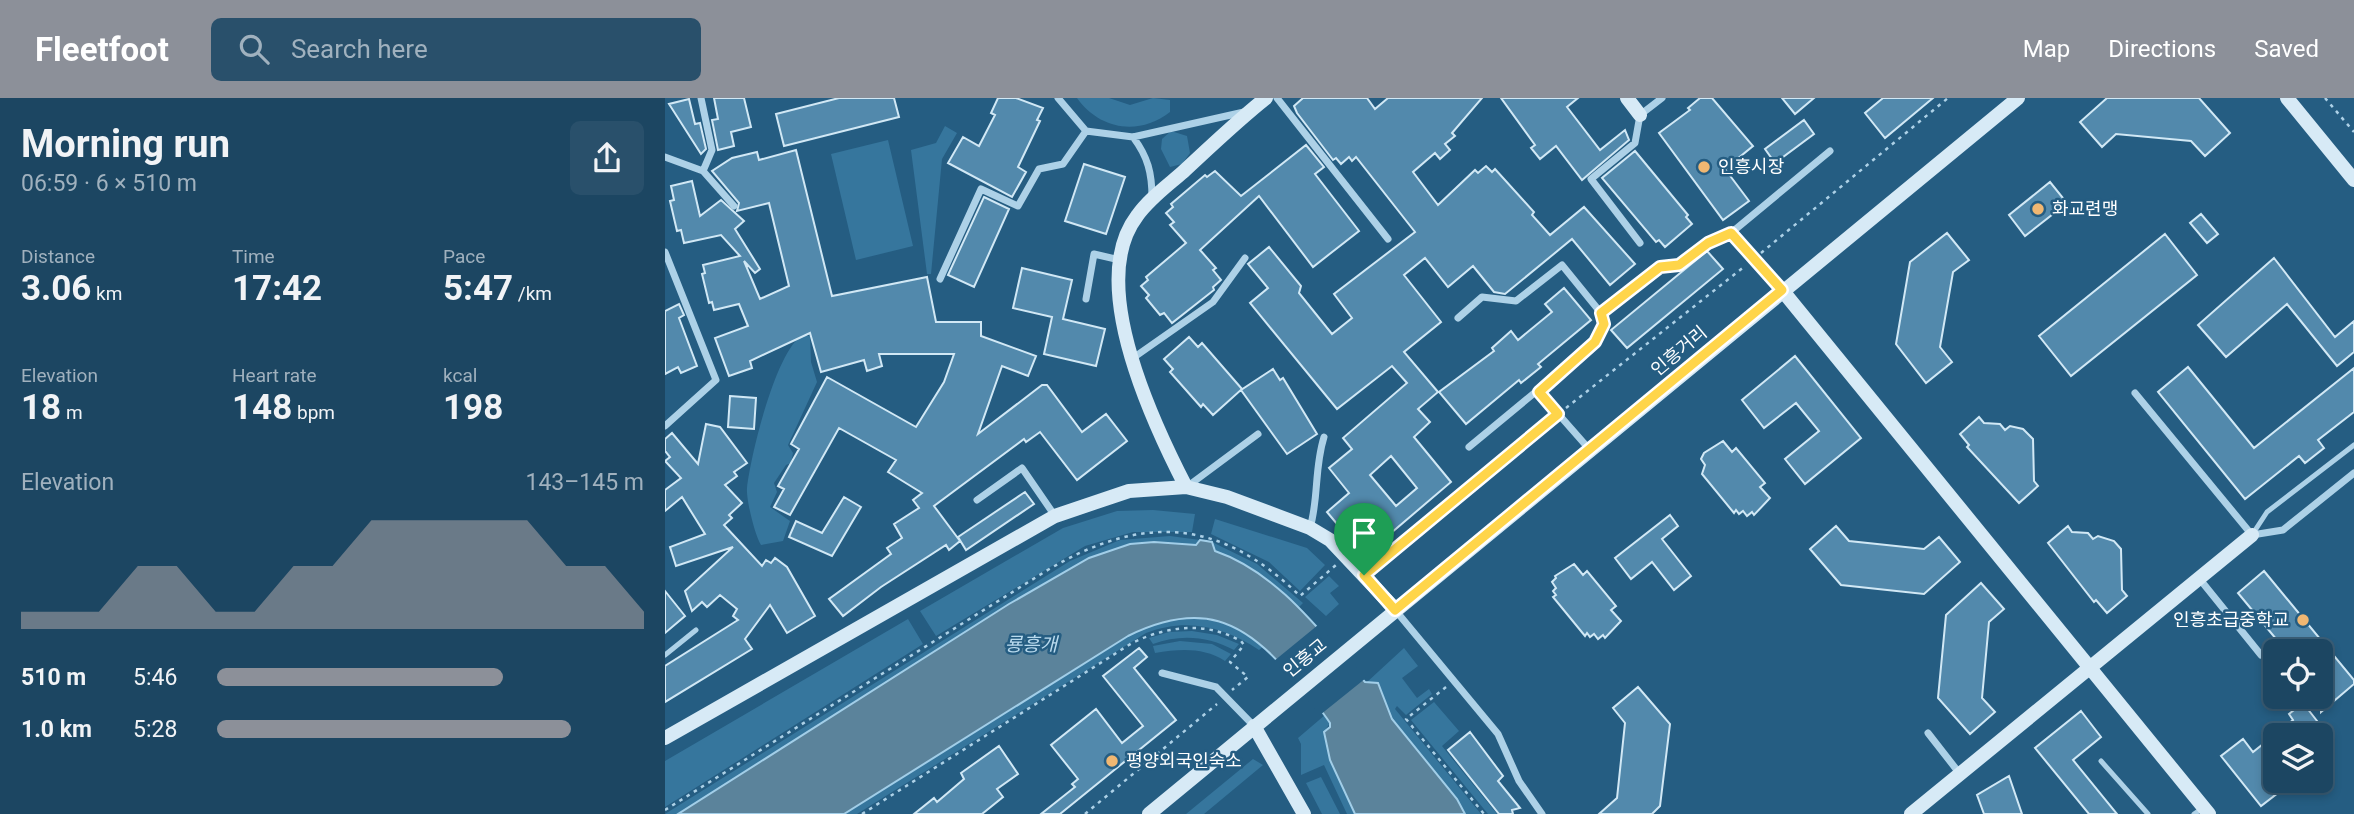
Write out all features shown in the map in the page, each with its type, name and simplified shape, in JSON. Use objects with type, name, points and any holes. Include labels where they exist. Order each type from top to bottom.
[{"type":"street","points":[[701,98],[712,150],[703,170]]},
{"type":"street","points":[[1058,98],[1086,131],[1133,136],[1251,110]]},
{"type":"street","points":[[1186,487],[1159,429],[1133,358],[1118,293],[1119,260],[1136,217],[1266,98]]},
{"type":"street","points":[[1277,98],[1388,239]]},
{"type":"street","points":[[1627,98],[1640,115]]},
{"type":"street","points":[[1640,243],[1591,179],[1635,144],[1640,115],[1662,98]]},
{"type":"street","name":"인흥거리","points":[[1365,634],[2018,98]]},
{"type":"street","points":[[2287,98],[2354,180]]},
{"type":"street","points":[[940,279],[981,189],[1019,206],[1039,169],[1063,164],[1086,131]]},
{"type":"street","points":[[1133,136],[1144,151],[1152,171],[1153,199]]},
{"type":"street","points":[[1601,313],[1660,267],[1679,265],[1708,243],[1731,233],[1830,151]]},
{"type":"street","points":[[665,158],[703,170],[734,206]]},
{"type":"street","points":[[1731,233],[1782,290],[2089,668],[2202,812]]},
{"type":"street","points":[[665,251],[716,380],[665,426]]},
{"type":"street","points":[[1087,299],[1094,254],[1119,260]]},
{"type":"street","points":[[1133,358],[1213,302],[1245,258]]},
{"type":"street","points":[[1458,318],[1482,297],[1516,300],[1562,265],[1601,313],[1604,324],[1595,342],[1539,392],[1469,447]]},
{"type":"street","points":[[1539,392],[1590,450]]},
{"type":"street","points":[[2135,393],[2252,535]]},
{"type":"street","points":[[1186,487],[1258,434]]},
{"type":"street","points":[[1310,528],[1317,505],[1315,472],[1324,437]]},
{"type":"street","points":[[977,500],[1022,468],[1055,516]]},
{"type":"street","points":[[1910,814],[2252,535],[2283,530],[2354,474]]},
{"type":"street","points":[[665,738],[1055,516],[1129,491],[1186,487],[1227,497],[1310,528],[1330,540],[1395,610],[1498,734],[1519,781],[1542,814]]},
{"type":"street","points":[[2198,577],[2261,655]]},
{"type":"street","name":"인흥교","points":[[1254,726],[1365,634]]},
{"type":"street","points":[[1162,673],[1216,687],[1226,696],[1254,726],[1304,814]]},
{"type":"street","points":[[1149,814],[1254,726]]},
{"type":"street","points":[[1928,733],[1960,774]]},
{"type":"lane","points":[[2252,535],[2267,512],[2354,445]]},
{"type":"lane","points":[[665,655],[696,630]]},
{"type":"lane","points":[[2101,761],[2148,814]]},
{"type":"path","points":[[1364,575],[1948,98]]},
{"type":"path","points":[[2325,98],[2354,132]]},
{"type":"path","points":[[665,810],[1046,571],[1103,542],[1150,533],[1210,537],[1260,561],[1300,596],[1347,557]]},
{"type":"path","points":[[862,814],[1132,643],[1157,632],[1203,628],[1241,641],[1244,645],[1230,662],[1248,677],[1085,814]]},
{"type":"path","points":[[1454,680],[1406,719],[1484,814]]},
{"type":"shaded area","points":[[1077,98],[1109,98],[1130,105],[1153,98],[1170,100],[1170,112],[1146,124],[1121,126],[1097,117]]},
{"type":"shaded area","points":[[945,126],[957,133],[942,159],[931,274],[927,274],[911,150],[936,143]]},
{"type":"shaded area","points":[[1171,131],[1187,136],[1190,153],[1182,164],[1170,167],[1161,149],[1162,139]]},
{"type":"shaded area","points":[[888,140],[913,246],[856,260],[831,154]]},
{"type":"shaded area","points":[[801,336],[810,336],[811,362],[817,382],[788,445],[793,453],[791,463],[786,465],[774,483],[777,492],[770,507],[790,521],[783,541],[761,545],[748,500],[749,472],[774,383],[791,347]]},
{"type":"shaded area","points":[[1153,510],[1195,514],[1192,532],[1133,532],[1085,546],[936,636],[920,611],[1063,528],[1117,511]]},
{"type":"shaded area","points":[[1215,519],[1307,548],[1325,565],[1300,591],[1269,562],[1211,534]]},
{"type":"shaded area","points":[[1170,536],[1200,540],[1196,545],[1154,542],[1130,544],[1089,558],[1009,604],[678,814],[665,814],[1070,561],[1120,540]]},
{"type":"shaded area","points":[[1212,542],[1257,564],[1303,603],[1298,608],[1255,571],[1215,551]]},
{"type":"shaded area","points":[[1329,576],[1339,586],[1330,593],[1339,604],[1326,616],[1305,597]]},
{"type":"shaded area","points":[[1182,617],[1226,624],[1246,633],[1264,646],[1259,650],[1233,635],[1191,625],[1161,628],[1146,633],[857,814],[844,814],[1128,636],[1151,625]]},
{"type":"shaded area","points":[[908,619],[923,644],[665,807],[665,761]]},
{"type":"shaded area","points":[[1192,631],[1217,635],[1239,644],[1234,650],[1204,639],[1173,639],[1153,644],[1149,638],[1169,632]]},
{"type":"shaded area","points":[[1180,641],[1212,644],[1231,654],[1225,661],[1208,653],[1191,650],[1155,653],[1153,646]]},
{"type":"shaded area","points":[[1404,648],[1418,666],[1402,678],[1417,698],[1429,689],[1432,694],[1406,715],[1397,706],[1395,709],[1481,814],[1465,814],[1457,799],[1392,719],[1381,689],[1366,683]]},
{"type":"shaded area","points":[[1434,702],[1459,731],[1442,746],[1497,814],[1488,814],[1411,720]]},
{"type":"shaded area","points":[[1325,715],[1330,723],[1324,732],[1330,760],[1355,814],[1347,814],[1324,765],[1301,775],[1301,744],[1298,738]]},
{"type":"shaded area","points":[[1253,759],[1263,765],[1204,814],[1186,814]]},
{"type":"shaded area","points":[[1321,777],[1340,814],[1322,814],[1306,783]]},
{"type":"water","name":"룡흥개","points":[[1200,540],[1212,542],[1215,551],[1238,561],[1279,589],[1316,625],[1365,682],[1378,683],[1392,719],[1457,799],[1465,814],[1355,814],[1330,760],[1324,732],[1330,727],[1330,723],[1317,705],[1256,641],[1218,621],[1198,618],[1177,619],[1153,625],[1128,636],[844,814],[678,814],[1009,604],[1089,558],[1130,544],[1154,542],[1196,545]]},
{"type":"pier","points":[[1318,625],[1366,678],[1320,715],[1274,661]]},
{"type":"building","points":[[714,98],[744,98],[751,127],[731,132],[734,146],[718,150],[712,120],[718,119]]},
{"type":"building","points":[[839,98],[894,98],[899,117],[784,146],[776,114]]},
{"type":"building","points":[[998,98],[1016,98],[1043,108],[1037,120],[1040,121],[1018,167],[1026,172],[1012,197],[948,163],[963,137],[979,146],[995,115],[991,113]]},
{"type":"building","points":[[1303,98],[1367,98],[1375,109],[1388,98],[1482,98],[1452,133],[1455,136],[1445,144],[1450,150],[1440,159],[1435,153],[1413,172],[1438,205],[1475,170],[1478,173],[1486,166],[1492,172],[1495,169],[1534,212],[1532,215],[1550,235],[1584,207],[1635,264],[1610,285],[1572,239],[1505,294],[1494,292],[1473,266],[1448,287],[1425,258],[1404,275],[1441,322],[1404,352],[1438,392],[1418,409],[1430,422],[1414,437],[1451,482],[1364,556],[1327,512],[1349,493],[1329,468],[1352,449],[1343,438],[1407,383],[1392,366],[1337,409],[1250,303],[1268,288],[1248,264],[1269,247],[1301,286],[1299,293],[1332,334],[1352,318],[1334,294],[1415,232],[1356,157],[1352,161],[1349,157],[1341,164],[1336,158],[1333,160],[1294,106]],"holes":[[[1391,456],[1417,488],[1396,506],[1370,475]]]},
{"type":"building","points":[[1501,98],[1578,98],[1567,107],[1600,150],[1625,130],[1629,140],[1582,180],[1556,146],[1540,159],[1531,148],[1535,145]]},
{"type":"building","points":[[1700,98],[1712,98],[1753,146],[1725,169],[1749,201],[1723,220],[1659,133],[1690,110],[1688,108]]},
{"type":"building","points":[[1782,98],[1814,98],[1795,114]]},
{"type":"building","points":[[1883,98],[1933,98],[1885,138],[1865,113]]},
{"type":"building","points":[[2107,98],[2199,98],[2230,133],[2205,156],[2191,141],[2116,134],[2102,147],[2080,122]]},
{"type":"building","points":[[689,99],[695,124],[700,123],[706,149],[701,154],[669,104]]},
{"type":"building","points":[[1804,120],[1814,134],[1775,163],[1765,149]]},
{"type":"building","points":[[1306,145],[1324,167],[1315,174],[1359,231],[1313,267],[1259,196],[1200,250],[1216,268],[1213,270],[1221,280],[1213,287],[1214,290],[1172,323],[1164,313],[1160,315],[1146,298],[1149,295],[1141,286],[1148,280],[1146,277],[1186,243],[1170,225],[1174,222],[1166,213],[1173,207],[1171,204],[1205,175],[1207,177],[1215,171],[1241,196]]},
{"type":"building","points":[[796,150],[832,296],[927,277],[936,322],[981,322],[981,336],[1036,356],[1028,376],[1002,366],[978,434],[1042,385],[1047,385],[1082,432],[1106,414],[1127,441],[1077,480],[1040,432],[1026,442],[1024,439],[934,506],[960,541],[949,550],[946,545],[881,587],[843,616],[829,599],[891,554],[887,548],[902,538],[894,524],[919,508],[913,500],[922,493],[888,472],[896,460],[839,428],[790,515],[774,507],[784,489],[778,486],[799,449],[791,444],[827,377],[916,427],[944,382],[954,354],[879,354],[882,366],[867,371],[864,360],[821,372],[810,333],[750,361],[752,368],[729,376],[715,338],[748,326],[739,304],[714,310],[712,302],[709,303],[702,274],[705,273],[703,265],[740,256],[721,235],[684,243],[681,230],[677,231],[670,201],[674,200],[671,186],[692,181],[700,216],[721,200],[744,221],[735,229],[760,269],[755,273],[744,261],[760,299],[789,286],[769,203],[737,211],[739,203],[712,171],[732,158],[757,152],[759,160]]},
{"type":"building","points":[[1635,151],[1688,215],[1686,217],[1692,224],[1665,247],[1659,240],[1656,242],[1602,178]]},
{"type":"building","points":[[1084,164],[1125,177],[1106,234],[1065,221]]},
{"type":"building","name":"화교련맹","points":[[2050,182],[2067,203],[2025,236],[2009,215]]},
{"type":"building","points":[[984,197],[1009,209],[974,287],[948,275]]},
{"type":"building","points":[[2201,214],[2218,234],[2207,243],[2190,223]]},
{"type":"building","points":[[1947,233],[1969,260],[1953,272],[1940,347],[1952,362],[1926,383],[1896,344],[1910,262]]},
{"type":"building","points":[[2165,234],[2197,275],[2071,376],[2039,336]]},
{"type":"building","points":[[1707,251],[1723,269],[1627,348],[1611,330]]},
{"type":"building","points":[[2274,258],[2335,337],[2354,321],[2354,352],[2337,366],[2287,304],[2226,357],[2198,325]]},
{"type":"building","points":[[1022,268],[1072,280],[1063,319],[1105,329],[1096,366],[1044,354],[1052,317],[1013,308]]},
{"type":"building","points":[[1564,288],[1591,320],[1538,364],[1541,367],[1521,383],[1519,380],[1466,424],[1439,392],[1494,351],[1492,348],[1511,331],[1518,340],[1552,312],[1545,304]]},
{"type":"building","points":[[679,304],[684,315],[679,318],[697,366],[681,373],[678,367],[665,374],[665,311]]},
{"type":"building","points":[[1189,337],[1198,347],[1202,343],[1242,389],[1213,415],[1203,404],[1201,407],[1170,372],[1173,369],[1164,359]]},
{"type":"building","points":[[1795,356],[1861,438],[1805,484],[1785,459],[1819,431],[1796,403],[1764,428],[1742,400]]},
{"type":"building","points":[[2188,367],[2254,448],[2354,368],[2354,412],[2318,440],[2324,448],[2305,463],[2299,456],[2245,499],[2158,392]]},
{"type":"building","points":[[1273,369],[1280,380],[1283,378],[1317,434],[1287,454],[1241,390]]},
{"type":"building","points":[[730,396],[756,398],[754,429],[728,427]]},
{"type":"building","points":[[1979,417],[1984,423],[2000,424],[2005,430],[2010,426],[2023,429],[2033,439],[2034,481],[2038,486],[2019,503],[1967,447],[1969,445],[1960,434]]},
{"type":"building","points":[[706,424],[720,427],[747,463],[734,472],[737,476],[725,485],[742,503],[729,515],[732,518],[724,525],[762,566],[766,560],[771,563],[775,558],[787,567],[815,616],[787,633],[770,605],[745,639],[752,649],[665,702],[665,666],[738,620],[733,616],[737,609],[720,595],[707,607],[702,602],[692,611],[685,591],[733,547],[676,566],[670,547],[705,534],[682,497],[665,511],[665,490],[681,478],[665,461],[670,457],[665,451],[665,439],[672,433],[698,464]]},
{"type":"building","points":[[1723,441],[1732,452],[1736,448],[1765,483],[1760,487],[1770,498],[1754,515],[1752,512],[1747,516],[1743,511],[1739,514],[1736,510],[1734,513],[1702,474],[1705,465],[1701,459],[1704,453]]},
{"type":"building","points":[[1025,492],[1034,504],[966,550],[958,537]]},
{"type":"building","points":[[844,497],[861,507],[832,556],[789,537],[796,521],[822,533]]},
{"type":"building","points":[[1670,515],[1678,526],[1662,539],[1691,576],[1674,590],[1652,562],[1631,579],[1615,558]]},
{"type":"building","points":[[1836,526],[1849,541],[1924,549],[1939,537],[1960,562],[1924,594],[1841,585],[1810,549]]},
{"type":"building","points":[[2068,526],[2072,532],[2088,533],[2093,539],[2098,536],[2114,541],[2121,549],[2122,590],[2127,596],[2107,613],[2096,600],[2094,602],[2048,543]]},
{"type":"building","points":[[1574,564],[1583,575],[1587,571],[1616,606],[1611,610],[1621,621],[1605,638],[1603,635],[1598,639],[1594,634],[1590,637],[1587,633],[1585,636],[1553,597],[1556,595],[1552,582],[1555,576]]},
{"type":"building","points":[[2264,571],[2320,639],[2276,639],[2238,593]]},
{"type":"building","points":[[1981,583],[2004,609],[1989,622],[1982,698],[1995,712],[1970,734],[1938,698],[1946,615]]},
{"type":"building","points":[[665,591],[685,616],[665,633]]},
{"type":"building","points":[[1139,648],[1147,657],[1134,668],[1176,720],[1060,814],[1041,814],[1075,787],[1072,784],[1078,779],[1051,745],[1096,709],[1122,743],[1143,726],[1103,676]]},
{"type":"building","points":[[2333,655],[2354,680],[2354,684],[2333,702]]},
{"type":"building","points":[[1638,687],[1670,724],[1660,806],[1652,814],[1599,814],[1617,798],[1625,723],[1613,708]]},
{"type":"building","points":[[2295,709],[2308,709],[2319,723],[2289,723],[2293,720],[2289,714]]},
{"type":"building","points":[[2081,711],[2101,737],[2073,760],[2117,814],[2089,814],[2035,748]]},
{"type":"building","points":[[1470,732],[1503,776],[1498,781],[1520,808],[1512,810],[1513,814],[1499,814],[1448,750]]},
{"type":"building","points":[[2243,739],[2253,752],[2263,744],[2263,793],[2278,793],[2261,806],[2221,756]]},
{"type":"building","points":[[999,746],[1018,774],[997,789],[1003,797],[982,814],[914,814],[934,798],[937,802],[964,779],[961,773]]},
{"type":"building","points":[[2009,776],[2022,814],[1984,814],[1977,795]]},
{"type":"place","name":"인흥시장","points":[[1704,167]]},
{"type":"place","name":"화교련맹","points":[[2038,209]]},
{"type":"place","name":"인흥초급중학교","points":[[2303,620]]},
{"type":"place","name":"평양외국인숙소","points":[[1112,761]]},
{"type":"route","points":[[1731,233],[1782,290],[1395,610],[1364,575],[1558,414],[1539,392],[1595,342],[1604,324],[1601,313],[1660,267],[1679,265],[1708,243],[1731,233]]}]
